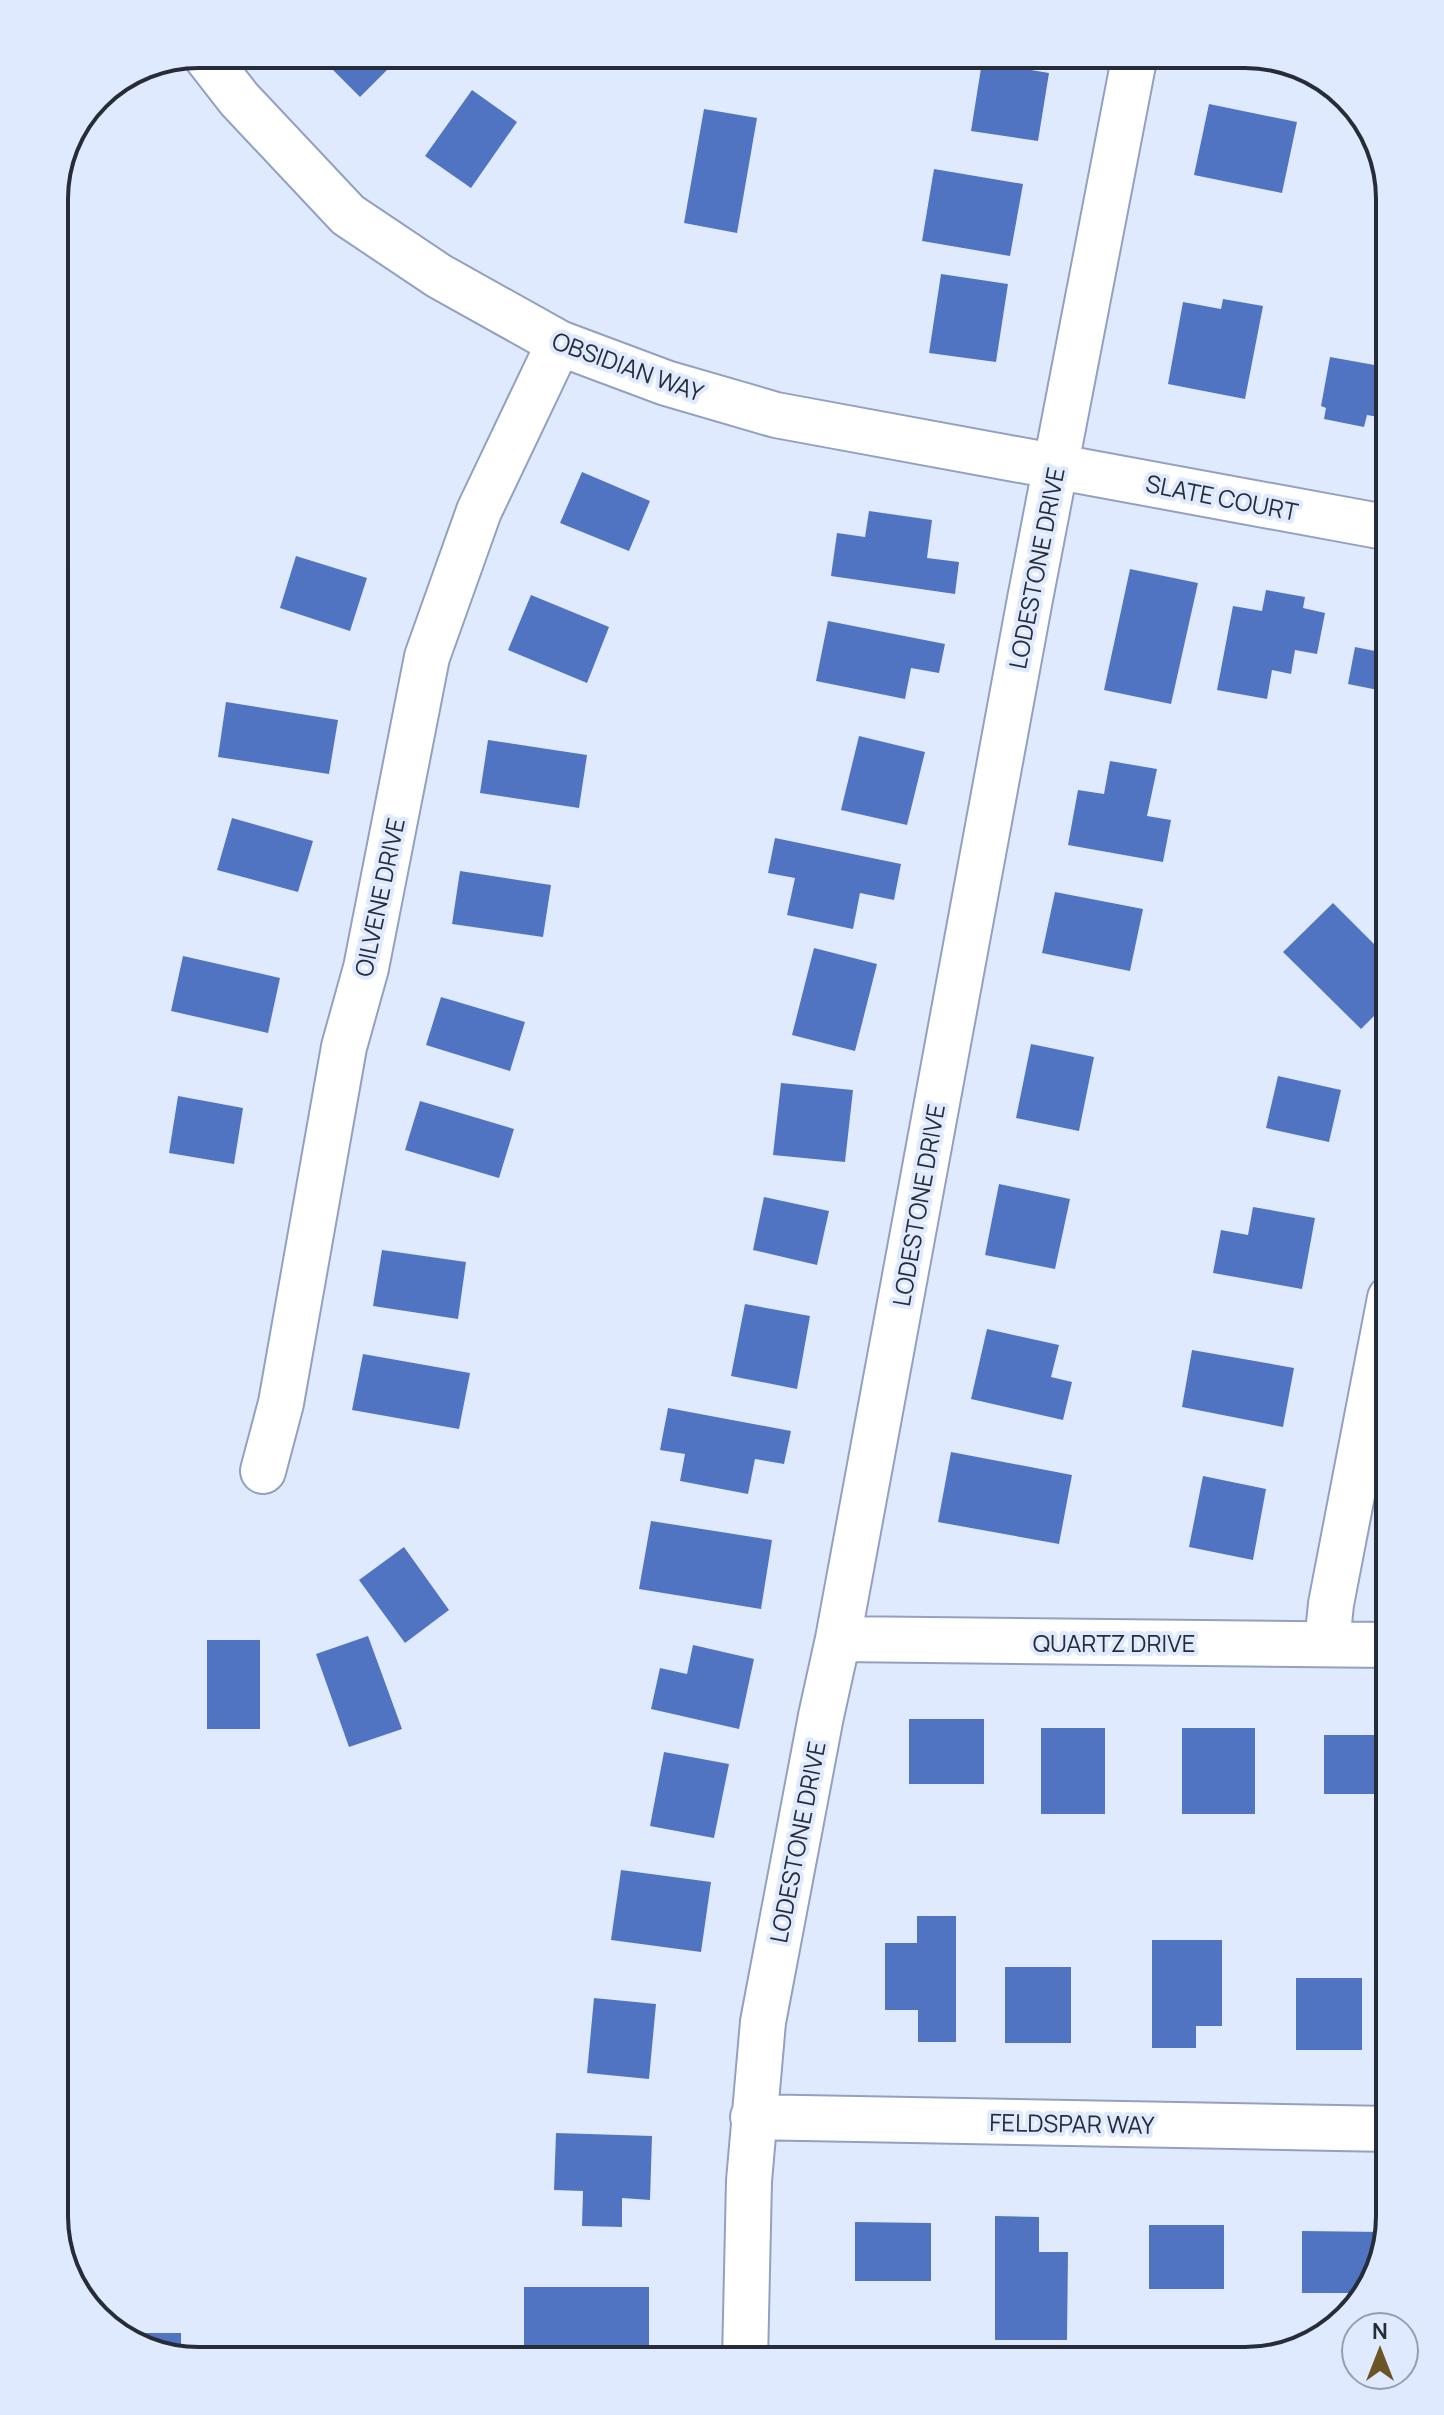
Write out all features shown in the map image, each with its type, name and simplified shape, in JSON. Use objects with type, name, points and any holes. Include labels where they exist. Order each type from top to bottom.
[{"type":"street","name":"OBSIDIAN WAY","points":[[215,68],[239,99],[348,215],[439,276],[559,343],[666,383],[776,415],[1055,467]]},
{"type":"street","name":"LODESTONE DRIVE","points":[[745,2347],[753,2117],[763,2022],[838,1639],[1055,467],[1132,68]]},
{"type":"street","name":"OILVENE DRIVE","points":[[263,1471],[281,1403],[344,1047],[366,968],[427,657],[479,511],[559,343]]},
{"type":"street","name":"SLATE COURT","points":[[1055,467],[1376,525]]},
{"type":"street","points":[[1327,1643],[1331,1604],[1376,1371]]},
{"type":"street","name":"QUARTZ DRIVE","points":[[838,1639],[1376,1645]]},
{"type":"street","name":"FELDSPAR WAY","points":[[753,2117],[1376,2129]]},
{"type":"building","points":[[331,68],[389,68],[360,97]]},
{"type":"building","points":[[981,68],[1019,68],[1049,73],[1038,141],[971,131]]},
{"type":"building","points":[[472,90],[517,122],[471,188],[425,156]]},
{"type":"building","points":[[1209,104],[1297,122],[1282,193],[1194,175]]},
{"type":"building","points":[[704,109],[757,118],[737,233],[684,223]]},
{"type":"building","points":[[934,169],[1023,184],[1010,256],[922,241]]},
{"type":"building","points":[[941,274],[1008,284],[996,362],[929,353]]},
{"type":"building","points":[[1223,299],[1263,306],[1245,399],[1168,384],[1183,302],[1221,309]]},
{"type":"building","points":[[1330,357],[1376,365],[1376,417],[1367,415],[1364,427],[1324,419],[1326,408],[1321,406]]},
{"type":"building","points":[[582,472],[650,501],[629,551],[560,523]]},
{"type":"building","points":[[869,511],[932,520],[927,558],[959,562],[955,594],[831,576],[837,533],[865,537]]},
{"type":"building","points":[[296,556],[367,578],[350,631],[280,608]]},
{"type":"building","points":[[1130,569],[1198,583],[1171,704],[1104,690]]},
{"type":"building","points":[[1266,590],[1305,597],[1303,608],[1325,613],[1317,654],[1295,650],[1291,674],[1272,670],[1267,699],[1217,690],[1233,606],[1262,611]]},
{"type":"building","points":[[531,595],[609,627],[587,683],[508,650]]},
{"type":"building","points":[[828,621],[945,644],[939,673],[911,668],[905,699],[816,681]]},
{"type":"building","points":[[1355,647],[1376,651],[1376,690],[1348,684]]},
{"type":"building","points":[[226,702],[338,720],[329,774],[218,757]]},
{"type":"building","points":[[859,736],[925,752],[907,825],[841,810]]},
{"type":"building","points":[[488,740],[587,755],[579,808],[480,793]]},
{"type":"building","points":[[1110,761],[1157,769],[1147,816],[1171,820],[1163,862],[1068,845],[1078,790],[1104,794]]},
{"type":"building","points":[[232,818],[313,841],[298,892],[217,870]]},
{"type":"building","points":[[775,838],[901,864],[894,900],[860,893],[853,929],[787,915],[795,878],[768,873]]},
{"type":"building","points":[[460,871],[551,885],[543,937],[452,924]]},
{"type":"building","points":[[1055,892],[1143,909],[1130,971],[1042,953]]},
{"type":"building","points":[[1333,903],[1376,946],[1376,1014],[1361,1029],[1283,952]]},
{"type":"building","points":[[814,948],[877,964],[855,1051],[792,1035]]},
{"type":"building","points":[[183,956],[280,978],[268,1033],[171,1011]]},
{"type":"building","points":[[441,997],[525,1022],[510,1071],[426,1045]]},
{"type":"building","points":[[1031,1044],[1094,1057],[1079,1131],[1016,1118]]},
{"type":"building","points":[[1278,1076],[1341,1090],[1329,1142],[1266,1128]]},
{"type":"building","points":[[781,1083],[853,1090],[845,1162],[773,1155]]},
{"type":"building","points":[[178,1096],[243,1108],[234,1164],[169,1153]]},
{"type":"building","points":[[420,1101],[514,1129],[499,1178],[405,1150]]},
{"type":"building","points":[[999,1184],[1070,1199],[1055,1269],[985,1255]]},
{"type":"building","points":[[764,1197],[829,1211],[817,1265],[753,1250]]},
{"type":"building","points":[[1253,1207],[1315,1218],[1302,1289],[1213,1273],[1221,1230],[1248,1235]]},
{"type":"building","points":[[382,1250],[466,1262],[458,1319],[373,1306]]},
{"type":"building","points":[[745,1304],[810,1316],[797,1389],[731,1376]]},
{"type":"building","points":[[987,1329],[1059,1345],[1051,1377],[1072,1382],[1063,1420],[971,1399]]},
{"type":"building","points":[[1192,1350],[1294,1368],[1283,1427],[1182,1407]]},
{"type":"building","points":[[363,1354],[470,1373],[459,1429],[352,1410]]},
{"type":"building","points":[[668,1408],[791,1431],[784,1464],[755,1459],[748,1494],[680,1481],[685,1454],[660,1450]]},
{"type":"building","points":[[951,1452],[1072,1475],[1059,1544],[938,1522]]},
{"type":"building","points":[[1203,1476],[1266,1489],[1253,1560],[1189,1547]]},
{"type":"building","points":[[651,1521],[772,1540],[761,1609],[639,1589]]},
{"type":"building","points":[[404,1547],[449,1610],[405,1643],[359,1580]]},
{"type":"building","points":[[368,1636],[402,1729],[349,1747],[316,1654]]},
{"type":"building","points":[[207,1640],[260,1640],[260,1729],[207,1729]]},
{"type":"building","points":[[693,1645],[754,1659],[739,1729],[651,1709],[660,1668],[687,1674]]},
{"type":"building","points":[[909,1719],[984,1719],[984,1784],[909,1784]]},
{"type":"building","points":[[1041,1728],[1105,1728],[1105,1814],[1041,1814]]},
{"type":"building","points":[[1182,1728],[1255,1728],[1255,1814],[1182,1814]]},
{"type":"building","points":[[1324,1735],[1376,1735],[1376,1794],[1324,1794]]},
{"type":"building","points":[[664,1752],[729,1764],[714,1838],[650,1826]]},
{"type":"building","points":[[621,1870],[711,1882],[701,1952],[611,1940]]},
{"type":"building","points":[[917,1916],[956,1916],[956,2042],[918,2042],[918,2010],[885,2010],[885,1943],[917,1943]]},
{"type":"building","points":[[1152,1940],[1222,1940],[1222,2026],[1196,2026],[1196,2048],[1152,2048]]},
{"type":"building","points":[[1005,1967],[1071,1967],[1071,2043],[1005,2043]]},
{"type":"building","points":[[1296,1978],[1362,1978],[1362,2050],[1296,2050]]},
{"type":"building","points":[[594,1998],[656,2004],[649,2079],[587,2073]]},
{"type":"building","points":[[556,2133],[652,2136],[650,2200],[622,2198],[622,2227],[582,2226],[583,2191],[554,2190]]},
{"type":"building","points":[[995,2216],[1039,2217],[1039,2252],[1068,2252],[1067,2340],[995,2340]]},
{"type":"building","points":[[855,2222],[931,2223],[931,2281],[855,2281]]},
{"type":"building","points":[[1149,2225],[1224,2225],[1224,2289],[1149,2289]]},
{"type":"building","points":[[1302,2231],[1375,2232],[1366,2266],[1350,2293],[1302,2293]]},
{"type":"building","points":[[524,2287],[649,2287],[649,2347],[524,2347]]},
{"type":"building","points":[[139,2333],[181,2333],[181,2345]]}]
